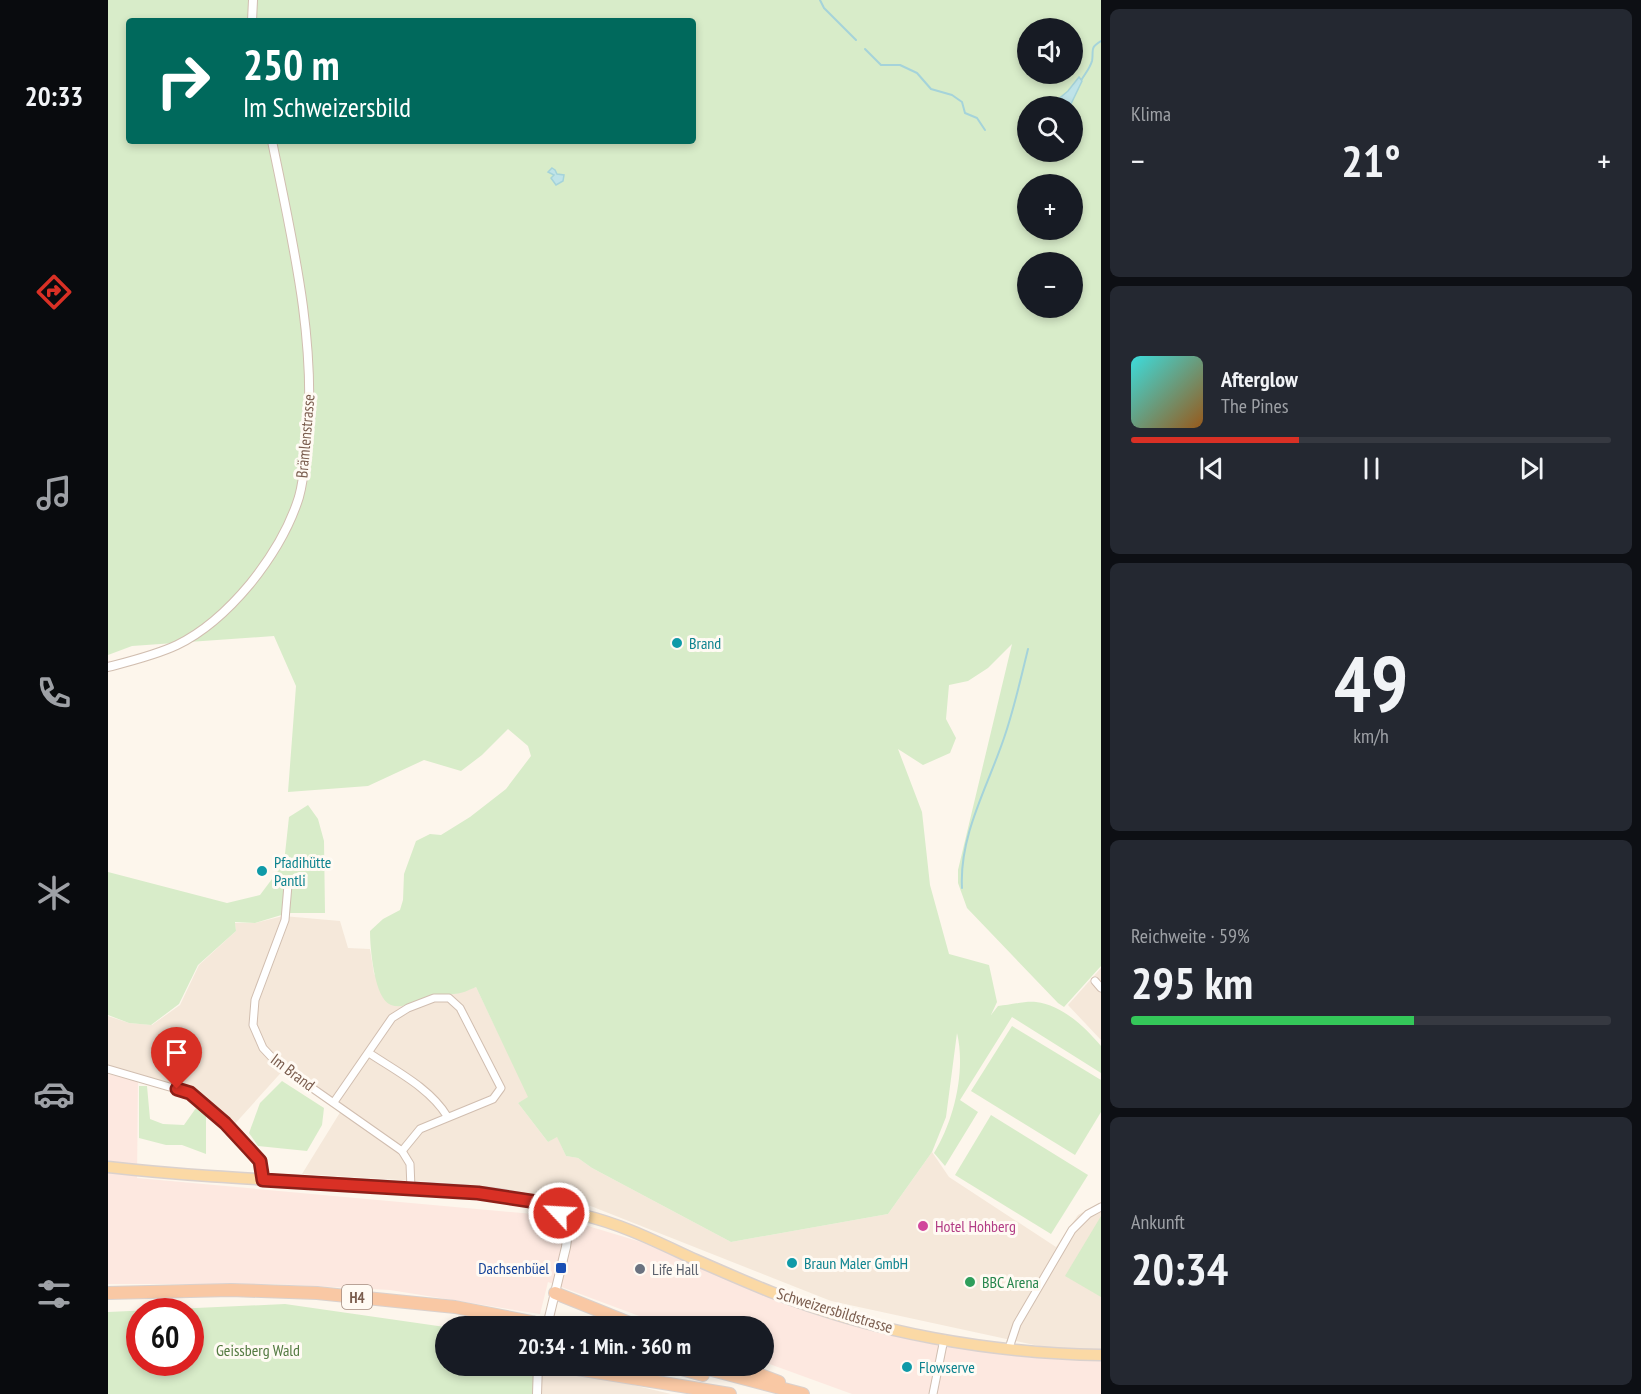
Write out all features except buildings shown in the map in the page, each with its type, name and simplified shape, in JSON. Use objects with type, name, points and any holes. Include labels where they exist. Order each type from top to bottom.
[{"type":"highway","name":"H4","points":[[108,1293],[180,1290],[282,1292],[455,1307],[501,1316]]},
{"type":"highway","points":[[555,1293],[612,1316]]},
{"type":"highway","name":"H4","points":[[421,1304],[472,1316]]},
{"type":"highway","points":[[620,1376],[730,1394]]},
{"type":"highway","points":[[706,1376],[769,1394]]},
{"type":"highway","points":[[735,1376],[803,1394]]},
{"type":"highway","points":[[764,1376],[811,1394]]},
{"type":"main road","points":[[108,1167],[263,1180],[411,1188],[517,1198],[559,1210]]},
{"type":"main road","points":[[565,1203],[574,1203],[581,1209],[582,1215],[576,1224],[569,1225],[560,1220],[559,1210],[565,1203]]},
{"type":"main road","name":"Schweizersbildstrasse","points":[[582,1215],[624,1228],[772,1292],[883,1326],[944,1339],[1009,1348],[1101,1355]]},
{"type":"street","points":[[252,18],[253,0]]},
{"type":"street","name":"Brämlenstrasse","points":[[108,667],[140,659],[178,645],[207,626],[236,601],[261,571],[283,536],[298,498],[305,465],[310,386],[302,303],[273,144]]},
{"type":"street","name":"Im Brand","points":[[288,885],[285,920],[255,1000],[254,1024],[263,1048],[278,1064],[402,1151]]},
{"type":"street","points":[[1095,981],[1101,988]]},
{"type":"street","points":[[334,1102],[392,1018],[408,1008],[434,998],[449,998],[460,1008],[501,1088],[493,1099],[420,1129],[402,1151],[410,1164],[411,1188]]},
{"type":"street","points":[[369,1053],[422,1089],[440,1104],[447,1116]]},
{"type":"street","points":[[108,1069],[190,1093],[225,1123],[260,1161],[263,1180]]},
{"type":"street","points":[[1009,1348],[1017,1324],[1072,1230],[1088,1214],[1101,1207]]},
{"type":"street","points":[[550,1316],[569,1225]]},
{"type":"street","points":[[933,1394],[944,1339]]},
{"type":"street","points":[[537,1394],[538,1376]]},
{"type":"shaded area","points":[[283,916],[340,921],[348,948],[370,949],[374,974],[403,1006],[433,994],[455,994],[476,987],[529,1097],[518,1103],[548,1142],[557,1136],[566,1156],[578,1158],[592,1168],[731,1242],[888,1214],[932,1152],[949,1177],[1056,1247],[1078,1215],[1101,1202],[1101,1394],[1094,1358],[831,1301],[578,1201],[449,1183],[302,1174],[344,1106],[287,1066],[232,1127],[192,1091],[108,1066],[108,1016],[129,1023],[152,1025],[180,1005],[199,965],[236,931],[235,923],[255,923]]},
{"type":"shaded area","points":[[1101,968],[1101,1040],[1068,1005]]},
{"type":"shaded area","points":[[108,1074],[138,1081],[137,1178],[555,1216],[641,1242],[775,1300],[825,1318],[921,1342],[1033,1358],[1101,1360],[1101,1394],[852,1394],[774,1366],[774,1316],[639,1316],[548,1282],[540,1314],[390,1290],[274,1284],[108,1284]]},
{"type":"shaded area","points":[[538,1376],[595,1376],[671,1394],[537,1394]]},
{"type":"green space","points":[[108,0],[1101,0],[1101,966],[1064,1007],[967,908],[958,883],[958,870],[1012,644],[988,668],[968,681],[949,685],[946,719],[956,738],[950,753],[923,765],[898,749],[922,812],[930,885],[949,954],[989,965],[997,1002],[991,1015],[998,1006],[1036,1002],[1055,1007],[1072,1018],[1101,1046],[1101,1073],[1012,1017],[960,1100],[978,1112],[945,1166],[934,1153],[947,1126],[956,1095],[960,1063],[957,1033],[946,1117],[932,1152],[888,1214],[731,1242],[592,1168],[578,1158],[566,1156],[557,1137],[548,1142],[518,1103],[528,1097],[476,987],[457,994],[431,995],[401,1006],[391,1005],[385,1001],[377,983],[371,948],[370,931],[383,919],[400,910],[403,900],[404,874],[416,841],[430,834],[441,835],[470,817],[506,789],[531,756],[528,746],[508,729],[482,755],[461,771],[424,760],[368,786],[288,792],[296,686],[274,636],[132,646],[108,655]]},
{"type":"green space","points":[[308,805],[318,819],[324,841],[325,913],[288,913],[255,923],[235,922],[236,931],[198,965],[179,1004],[151,1025],[129,1023],[108,1015],[108,872],[227,903],[260,895],[284,863],[289,817]]},
{"type":"green space","points":[[1012,1026],[1101,1080],[1101,1112],[1075,1155],[971,1091]]},
{"type":"green space","points":[[282,1081],[324,1108],[322,1125],[307,1151],[258,1146],[249,1133],[260,1103]]},
{"type":"green space","points":[[139,1086],[147,1086],[150,1119],[163,1124],[184,1125],[196,1108],[206,1114],[206,1154],[182,1145],[166,1145],[139,1138]]},
{"type":"green space","points":[[991,1115],[1088,1175],[1051,1234],[955,1175]]},
{"type":"green space","points":[[1101,1216],[1101,1297],[1065,1276]]},
{"type":"green space","name":"Geissberg Wald","points":[[285,1304],[435,1326],[435,1376],[538,1376],[537,1394],[108,1394],[108,1312],[126,1311],[126,1376],[204,1376],[204,1308]]},
{"type":"water","points":[[1074,84],[1081,84],[1075,96],[1062,96]]},
{"type":"water","points":[[552,168],[557,174],[564,175],[563,181],[556,185],[551,178],[554,175],[548,172]]},
{"type":"waterway","points":[[820,0],[824,8],[856,40]]},
{"type":"waterway","points":[[1083,77],[1091,64],[1093,48],[1101,41]]},
{"type":"waterway","points":[[865,49],[881,65],[900,65],[917,73],[931,89],[952,95],[962,102],[965,113],[977,118],[985,130]]},
{"type":"waterway","points":[[962,888],[962,868],[970,830],[1008,727],[1028,649]]},
{"type":"place","name":"Brand","points":[[677,643]]},
{"type":"place","name":"Pfadihütte Pantli","points":[[262,871]]},
{"type":"place","name":"Hotel Hohberg","points":[[923,1226]]},
{"type":"place","name":"Braun Maler GmbH","points":[[792,1263]]},
{"type":"place","name":"Dachsenbüel","points":[[561,1268]]},
{"type":"place","name":"Life Hall","points":[[640,1269]]},
{"type":"place","name":"BBC Arena","points":[[970,1282]]},
{"type":"place","name":"Flowserve","points":[[907,1367]]},
{"type":"route","points":[[177,1089],[190,1093],[225,1123],[260,1161],[263,1180],[478,1193],[537,1202],[559,1210],[559,1213]]}]
